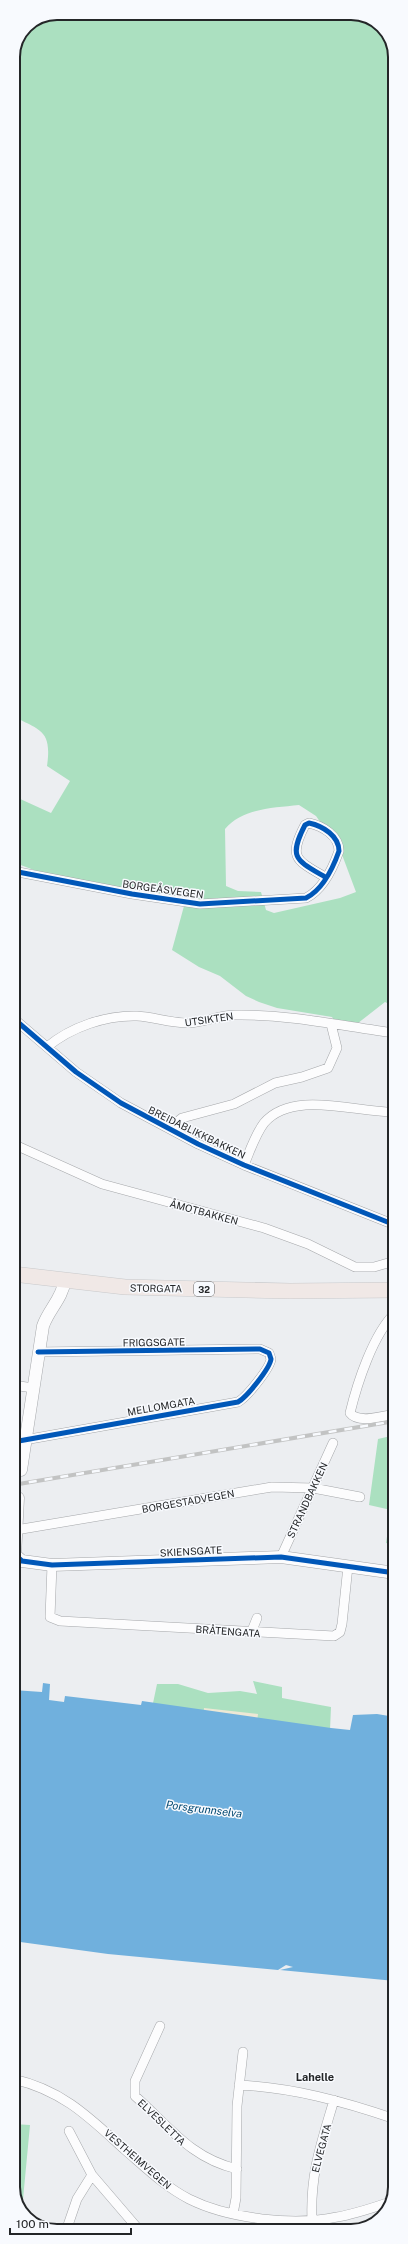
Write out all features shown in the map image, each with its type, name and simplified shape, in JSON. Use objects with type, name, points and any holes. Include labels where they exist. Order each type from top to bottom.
[{"type":"main road","name":"STORGATA","points":[[20,1275],[125,1287],[322,1292],[388,1290]]},
{"type":"street","name":"BORGEÅSVEGEN","points":[[20,872],[132,894],[200,904],[306,898],[317,891],[336,859],[339,845],[337,839],[314,824],[305,825],[296,843],[296,853],[304,864],[325,877]]},
{"type":"street","name":"UTSIKTEN","points":[[47,1047],[62,1036],[114,1017],[138,1016],[188,1023],[233,1015],[244,1015],[331,1024],[388,1032]]},
{"type":"street","name":"BREIDABLIKKBAKKEN","points":[[20,1024],[76,1072],[106,1094],[172,1130],[244,1165],[388,1222]]},
{"type":"street","points":[[172,1130],[177,1122],[182,1118],[234,1104],[275,1083],[302,1078],[328,1068],[337,1048],[331,1024]]},
{"type":"street","points":[[244,1165],[265,1123],[275,1113],[285,1109],[322,1104],[388,1111]]},
{"type":"street","name":"ÅMOTBAKKEN","points":[[20,1147],[102,1184],[264,1228],[308,1244],[355,1267],[374,1267],[388,1263]]},
{"type":"street","points":[[21,1470],[38,1352],[48,1313],[60,1299],[65,1280]]},
{"type":"street","points":[[388,1323],[381,1333],[372,1352],[350,1413],[357,1418],[388,1415]]},
{"type":"street","name":"FRIGGSGATE","points":[[38,1352],[260,1349],[269,1353]]},
{"type":"street","name":"MELLOMGATA","points":[[26,1440],[238,1402],[247,1394],[271,1362],[269,1353]]},
{"type":"street","points":[[20,1386],[33,1388]]},
{"type":"street","points":[[20,1441],[26,1440]]},
{"type":"street","name":"STRANDBAKKEN","points":[[281,1557],[333,1443]]},
{"type":"street","name":"BORGESTADVEGEN","points":[[20,1529],[96,1518],[254,1489],[287,1486],[313,1488],[360,1497]]},
{"type":"street","name":"SKIENSGATE","points":[[20,1559],[52,1565],[281,1557],[388,1572]]},
{"type":"street","name":"BRÅTENGATA","points":[[52,1565],[50,1617],[60,1621],[334,1636],[340,1632],[348,1566]]},
{"type":"street","points":[[251,1632],[257,1618]]},
{"type":"street","name":"ELVESLETTA","points":[[160,2026],[135,2081],[135,2096],[190,2149],[209,2160],[236,2169]]},
{"type":"street","points":[[233,2214],[236,2169],[238,2085],[243,2052]]},
{"type":"street","name":"VESTHEIMVEGEN","points":[[20,2081],[36,2085],[61,2096],[83,2111],[150,2172],[177,2192],[210,2208],[258,2218],[312,2220],[358,2213],[384,2204]]},
{"type":"street","points":[[238,2085],[281,2088],[334,2100],[388,2117]]},
{"type":"street","name":"ELVEGATA","points":[[312,2220],[312,2188],[315,2163],[334,2100]]},
{"type":"street","points":[[69,2131],[92,2175],[134,2224]]},
{"type":"street","points":[[68,2224],[77,2199],[92,2175]]},
{"type":"green space","points":[[57,20],[354,20],[361,21],[372,26],[380,34],[388,52],[388,1004],[385,1002],[353,1027],[338,1026],[332,1017],[277,1008],[259,1002],[246,996],[220,976],[199,967],[172,950],[184,906],[39,872],[20,865],[20,799],[51,813],[70,781],[47,766],[48,745],[46,738],[31,725],[20,720],[20,57],[26,36],[36,26]],"holes":[[[299,805],[316,816],[341,852],[356,892],[340,898],[274,913],[266,910],[261,892],[238,891],[226,886],[225,829],[240,817],[259,810]]]},
{"type":"green space","points":[[388,1437],[388,1509],[369,1505],[378,1439]]},
{"type":"green space","points":[[388,1530],[388,1543],[386,1543]]},
{"type":"green space","points":[[253,1681],[282,1687],[282,1698],[331,1707],[330,1730],[152,1708],[157,1684],[178,1684],[208,1693],[240,1691],[257,1694]]},
{"type":"green space","points":[[20,2124],[30,2125],[23,2201],[20,2192]]},
{"type":"sand","points":[[204,1708],[258,1714],[256,1730],[203,1725]]},
{"type":"water","name":"Porsgrunnselva","points":[[43,1683],[50,1684],[49,1700],[64,1702],[65,1696],[141,1705],[142,1701],[350,1730],[353,1715],[377,1714],[388,1716],[388,1980],[280,1970],[293,1967],[286,1965],[278,1970],[108,1954],[20,1942],[20,1690],[42,1692]]},
{"type":"railway","points":[[20,1484],[388,1422]]},
{"type":"cycle path","points":[[20,872],[132,894],[200,904],[306,898],[317,890],[322,884],[334,864],[339,851],[336,841],[329,832],[309,823],[305,825],[296,851],[301,862],[325,877]]},
{"type":"cycle path","points":[[20,1024],[76,1072],[121,1103],[198,1144],[244,1165],[388,1222]]},
{"type":"cycle path","points":[[20,1441],[238,1402],[258,1382],[267,1369],[271,1359],[269,1353],[260,1349],[38,1352]]},
{"type":"cycle path","points":[[20,1559],[22,1561],[52,1565],[281,1557],[388,1572]]},
{"type":"district","name":"Lahelle","points":[[315,2077]]}]
